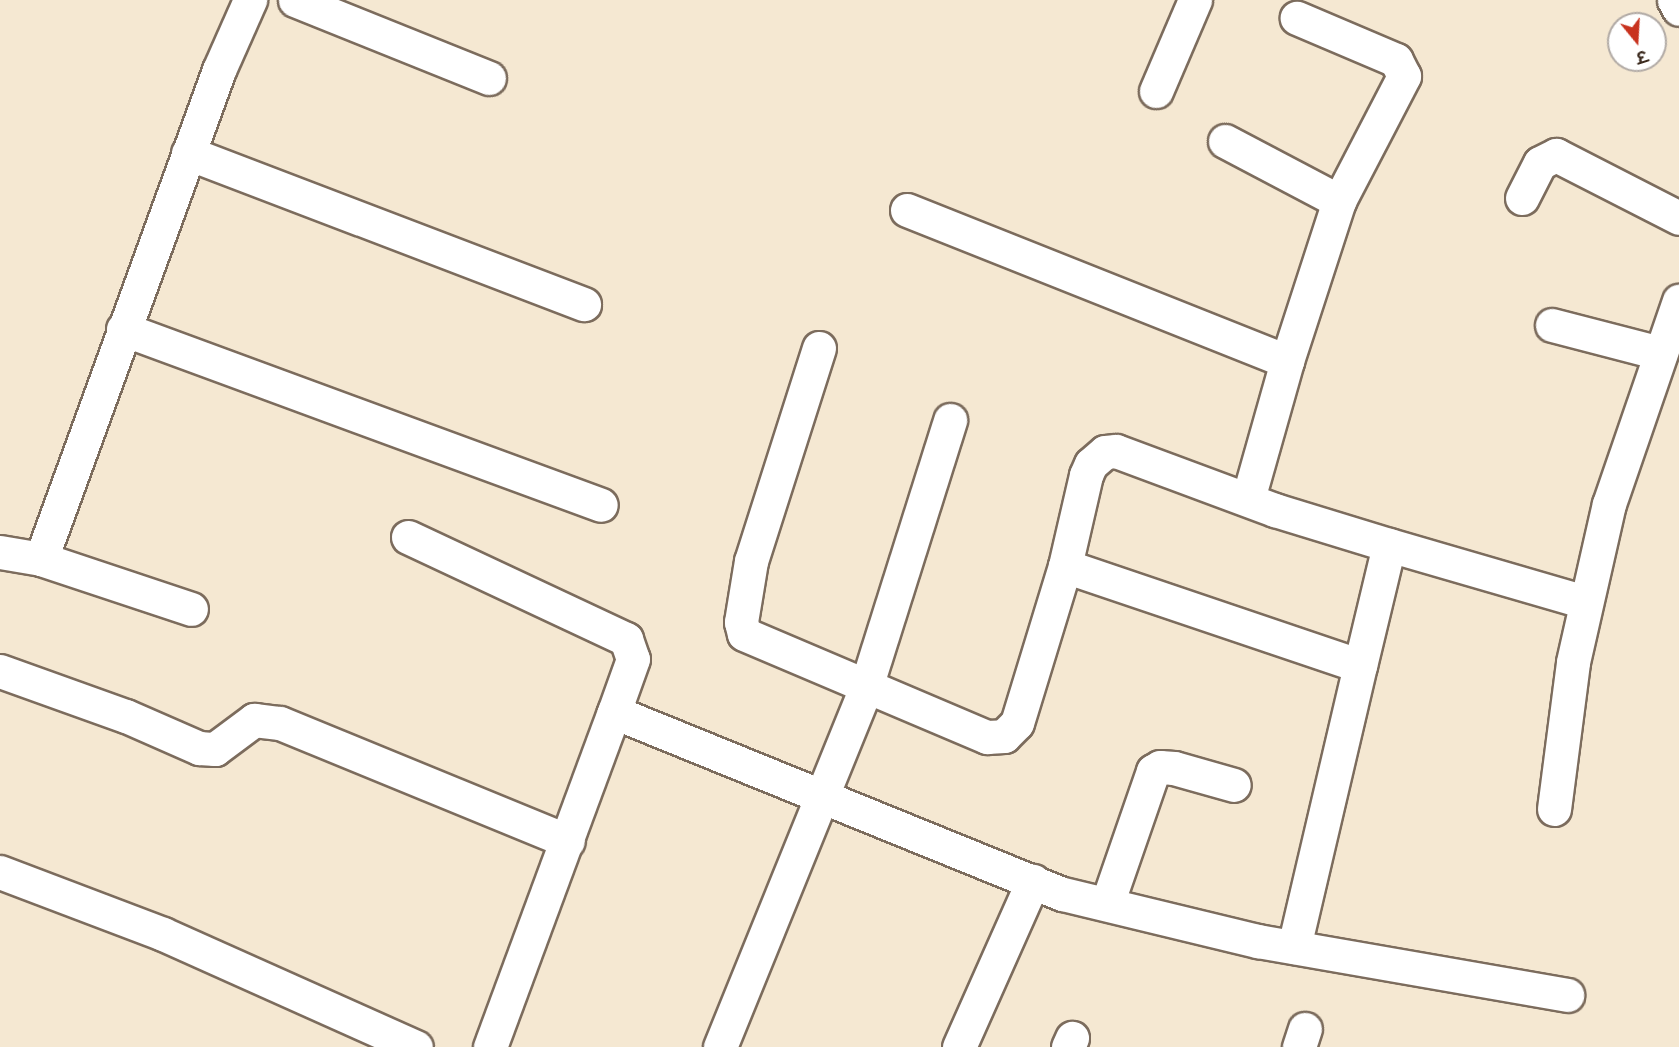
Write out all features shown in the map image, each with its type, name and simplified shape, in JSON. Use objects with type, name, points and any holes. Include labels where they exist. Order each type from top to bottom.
[{"type":"street","points":[[41,559],[188,153],[250,0]]},
{"type":"street","points":[[295,0],[489,78]]},
{"type":"street","points":[[1156,91],[1195,0]]},
{"type":"street","points":[[1674,0],[1679,9]]},
{"type":"street","points":[[1248,499],[1287,362],[1339,201],[1404,76],[1404,70],[1396,60],[1297,18]]},
{"type":"street","points":[[1225,141],[1339,201]]},
{"type":"street","points":[[188,153],[584,304]]},
{"type":"street","points":[[1522,198],[1540,163],[1556,155],[1679,218]]},
{"type":"street","points":[[907,210],[1287,362]]},
{"type":"street","points":[[1554,810],[1566,701],[1585,602],[1609,504],[1679,301]]},
{"type":"street","points":[[1552,325],[1660,353]]},
{"type":"street","points":[[123,329],[601,505]]},
{"type":"street","points":[[819,348],[751,561],[742,628],[748,637],[987,736],[997,738],[1011,732],[1065,566],[1086,475],[1091,464],[1105,452],[1116,451],[1248,499],[1389,545],[1585,602]]},
{"type":"street","points":[[720,1047],[867,687],[950,420]]},
{"type":"street","points":[[408,537],[615,630],[626,639],[633,659],[490,1047]]},
{"type":"street","points":[[1294,947],[1389,545]]},
{"type":"street","points":[[0,552],[41,559],[191,609]]},
{"type":"street","points":[[1065,566],[1360,666]]},
{"type":"street","points":[[0,671],[126,716],[200,748],[220,746],[254,720],[280,723],[567,841]]},
{"type":"street","points":[[614,712],[1063,894],[1294,947],[1567,994]]},
{"type":"street","points":[[1107,904],[1153,771],[1160,766],[1174,768],[1234,785]]},
{"type":"street","points":[[0,872],[163,934],[416,1047]]},
{"type":"street","points":[[959,1047],[1033,881]]}]
